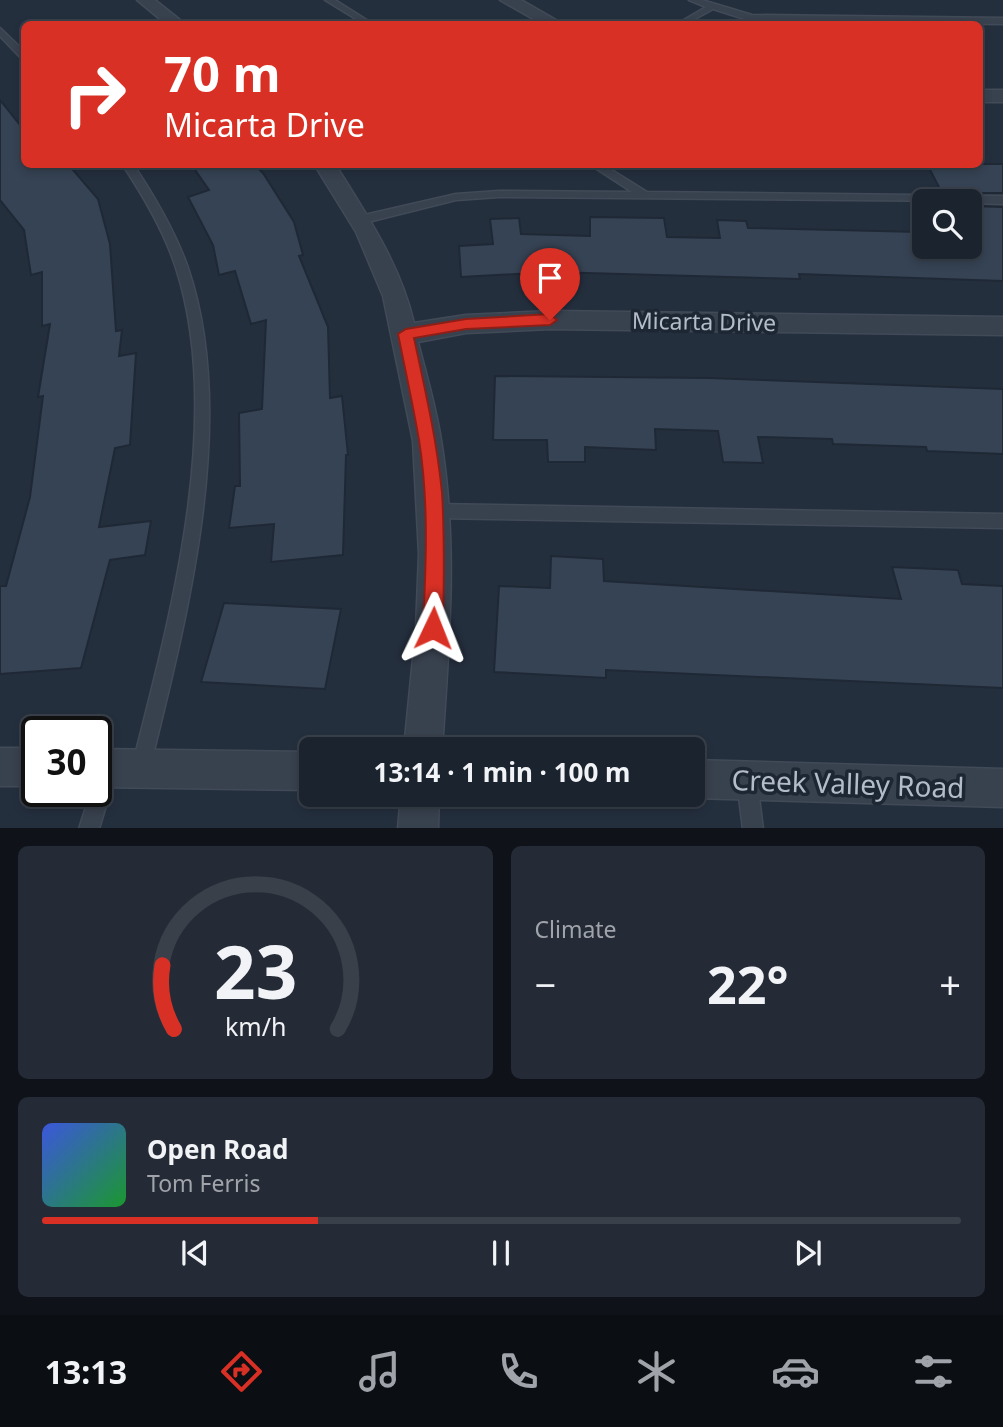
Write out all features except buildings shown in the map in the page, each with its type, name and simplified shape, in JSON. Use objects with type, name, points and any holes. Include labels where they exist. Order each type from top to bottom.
[{"type":"street","points":[[145,0],[172,21]]},
{"type":"street","points":[[508,0],[548,21]]},
{"type":"street","points":[[983,96],[1003,96]]},
{"type":"street","points":[[327,168],[360,220],[383,264],[406,334],[427,441],[436,554],[424,737]]},
{"type":"street","name":"Micarta Drive","points":[[406,334],[466,324],[550,320],[1003,326]]},
{"type":"street","points":[[0,767],[21,767]]},
{"type":"street","points":[[115,768],[299,771]]},
{"type":"street","name":"Creek Valley Road","points":[[705,779],[1003,788]]},
{"type":"street","points":[[418,828],[419,807]]},
{"type":"lane","points":[[329,0],[364,21]]},
{"type":"lane","points":[[693,0],[751,18],[1003,21]]},
{"type":"lane","points":[[686,21],[711,7]]},
{"type":"lane","points":[[0,31],[21,53]]},
{"type":"lane","points":[[89,828],[177,623],[192,527],[203,420],[200,354],[185,281],[150,198],[130,168]]},
{"type":"lane","points":[[600,168],[645,196]]},
{"type":"lane","points":[[360,220],[456,197],[499,194],[1003,200]]},
{"type":"lane","points":[[434,511],[1003,521]]},
{"type":"lane","points":[[747,781],[754,828]]},
{"type":"route","points":[[433,628],[436,554],[433,492],[427,441],[406,334],[466,324],[550,320]]}]
